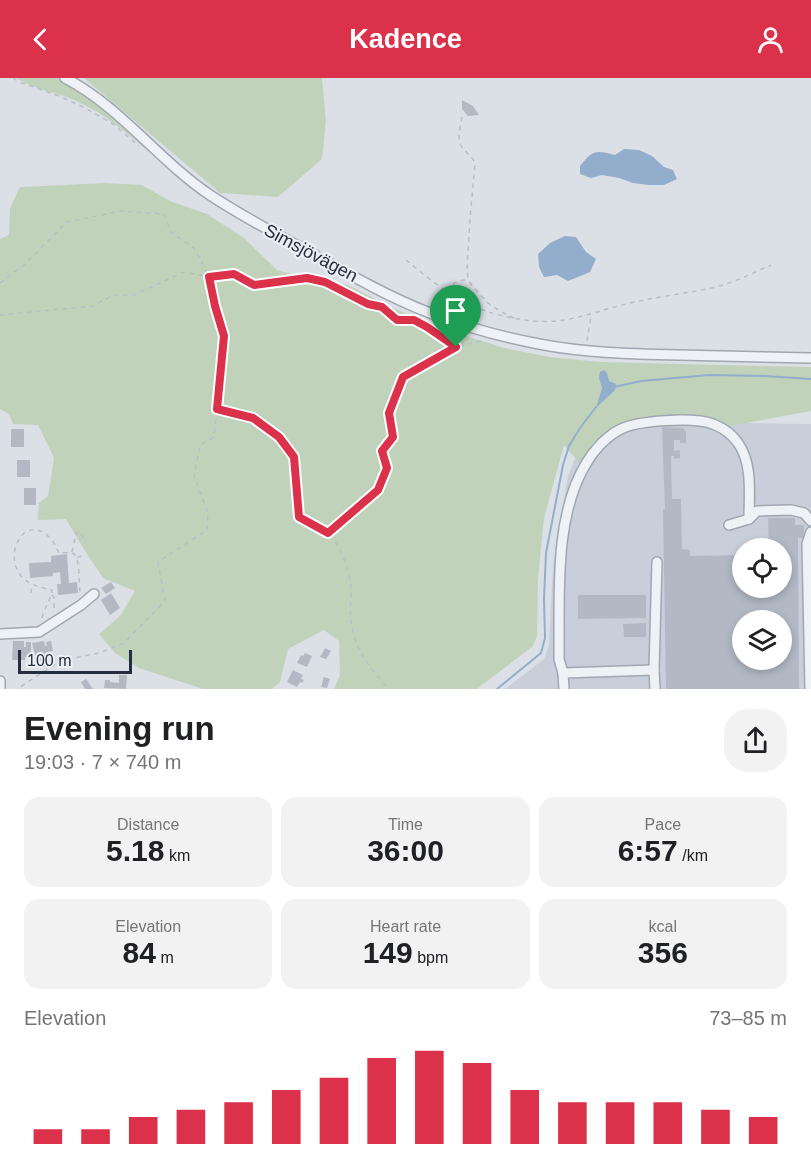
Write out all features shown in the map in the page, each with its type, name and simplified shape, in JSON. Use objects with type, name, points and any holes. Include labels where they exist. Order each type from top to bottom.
[{"type":"street","name":"Simsjövägen","points":[[65,78],[99,99],[188,179],[210,195],[249,219],[376,288],[428,312],[483,332],[585,351],[811,358]]},
{"type":"street","points":[[564,689],[559,659],[560,560],[566,521],[575,486],[587,462],[602,444],[619,430],[659,421],[711,423],[724,429],[733,436],[744,454],[747,466],[749,519]]},
{"type":"street","points":[[729,525],[749,519],[757,511],[791,510],[804,513],[811,521]]},
{"type":"street","points":[[810,689],[807,544],[811,532]]},
{"type":"street","points":[[655,689],[657,562]]},
{"type":"street","points":[[0,634],[40,631],[94,594]]},
{"type":"street","points":[[563,673],[654,669]]},
{"type":"street","points":[[0,681],[0,689]]},
{"type":"path","points":[[13,78],[85,108],[113,124],[144,151]]},
{"type":"path","points":[[462,117],[460,143],[476,163],[466,269],[472,285]]},
{"type":"path","points":[[0,283],[24,265],[67,222],[121,211],[164,214],[171,232],[195,249],[209,277],[224,336],[214,438],[200,445],[194,476],[208,513],[207,530],[158,562],[165,600],[124,643],[99,653],[54,665],[17,689]]},
{"type":"path","points":[[406,260],[466,303],[519,320],[561,321],[634,302],[717,287],[771,265]]},
{"type":"path","points":[[0,315],[93,306],[113,295],[134,295],[183,272],[209,277],[234,274],[254,285],[307,278],[325,282],[368,304],[382,307],[397,320],[414,320],[456,347]]},
{"type":"path","points":[[449,292],[450,287],[455,283],[467,280],[488,303],[519,320]]},
{"type":"path","points":[[585,351],[591,315]]},
{"type":"path","points":[[328,533],[378,490],[387,468],[382,451],[393,437],[389,413],[403,377],[456,347],[485,340],[475,337]]},
{"type":"path","points":[[217,409],[253,418],[279,437],[294,457],[299,517],[328,533],[347,566],[350,576],[349,605],[353,633],[364,660],[389,689]]},
{"type":"path","points":[[40,631],[52,590],[26,581],[14,563],[14,550],[25,533],[32,530],[43,532],[51,539],[59,553],[72,553],[76,557],[80,592]]},
{"type":"path","points":[[72,553],[76,533],[80,532],[86,540]]},
{"type":"path","points":[[76,557],[82,556]]},
{"type":"path","points":[[31,593],[32,584]]},
{"type":"path","points":[[51,595],[54,597],[56,622]]},
{"type":"shaded area","points":[[610,409],[730,410],[749,423],[811,424],[811,689],[505,689],[544,659],[549,645],[553,564],[568,476],[580,447]]},
{"type":"green space","points":[[16,78],[57,78],[66,82],[103,108],[151,154],[95,111],[74,100]]},
{"type":"green space","points":[[84,78],[322,78],[326,122],[322,159],[278,197],[220,193]]},
{"type":"green space","points":[[104,183],[142,185],[170,201],[207,214],[244,238],[277,270],[310,279],[348,285],[393,308],[441,328],[504,348],[549,357],[600,362],[811,367],[811,411],[724,427],[702,417],[657,416],[617,425],[597,442],[581,465],[564,445],[544,518],[538,579],[537,636],[533,646],[477,689],[334,689],[340,675],[339,641],[324,630],[288,649],[280,682],[272,689],[203,689],[139,668],[115,653],[99,634],[120,616],[135,591],[103,578],[66,519],[38,520],[39,503],[48,496],[54,458],[38,425],[13,424],[9,414],[0,409],[0,239],[9,235],[10,208],[20,187]]},
{"type":"water","points":[[624,149],[639,150],[652,156],[664,167],[673,170],[677,179],[664,185],[649,185],[602,175],[591,178],[580,174],[580,166],[592,154],[603,152],[615,155]]},
{"type":"water","points":[[565,236],[576,237],[586,252],[596,259],[590,272],[568,281],[557,275],[544,277],[539,267],[538,254],[550,243]]},
{"type":"water","points":[[604,370],[609,381],[616,384],[615,390],[596,408],[602,388],[600,372]]},
{"type":"building","points":[[462,100],[473,106],[479,115],[468,116],[462,109]]},
{"type":"building","points":[[662,427],[683,428],[686,432],[686,443],[674,440],[674,451],[680,450],[680,458],[674,459],[674,456],[671,456],[672,499],[681,499],[682,549],[690,550],[690,556],[732,555],[732,598],[792,598],[792,538],[769,538],[768,518],[795,518],[795,525],[804,525],[804,538],[798,538],[799,689],[666,689],[663,509],[665,509]]},
{"type":"building","points":[[11,429],[24,429],[24,447],[11,447]]},
{"type":"building","points":[[17,460],[30,460],[30,477],[17,477]]},
{"type":"building","points":[[24,488],[36,488],[36,505],[24,505]]},
{"type":"building","points":[[67,554],[69,583],[77,582],[78,593],[58,595],[57,584],[61,584],[60,572],[53,573],[53,576],[30,578],[29,563],[51,562],[51,556]]},
{"type":"building","points":[[111,582],[115,588],[106,594],[101,588]]},
{"type":"building","points":[[111,593],[120,608],[110,615],[101,600]]},
{"type":"building","points":[[578,595],[646,595],[646,618],[578,619]]},
{"type":"building","points":[[646,623],[646,637],[624,637],[623,624]]},
{"type":"building","points":[[13,641],[24,641],[24,647],[26,647],[26,642],[31,642],[31,653],[28,653],[25,660],[12,660]]},
{"type":"building","points":[[44,641],[47,646],[46,642],[51,641],[53,651],[47,652],[48,659],[36,662],[32,643]]},
{"type":"building","points":[[325,648],[331,651],[326,659],[320,657]]},
{"type":"building","points":[[305,653],[312,656],[307,667],[297,663],[301,655]]},
{"type":"building","points":[[293,670],[303,675],[301,679],[304,680],[297,687],[287,682]]},
{"type":"building","points":[[119,675],[127,675],[126,689],[104,688],[105,680],[119,683]]},
{"type":"building","points":[[324,677],[330,679],[327,688],[321,687]]},
{"type":"building","points":[[86,679],[93,689],[85,689],[81,682]]},
{"type":"waterway","points":[[614,387],[641,381],[709,375],[811,379]]},
{"type":"waterway","points":[[497,689],[541,653],[545,638],[546,553],[563,465],[569,446],[596,407]]},
{"type":"route","points":[[234,274],[254,285],[307,278],[325,282],[368,304],[382,307],[397,320],[414,320],[456,347],[403,377],[389,413],[393,437],[382,451],[387,468],[378,490],[328,533],[299,517],[294,457],[279,437],[253,418],[217,409],[224,336],[209,277],[234,274]]}]
